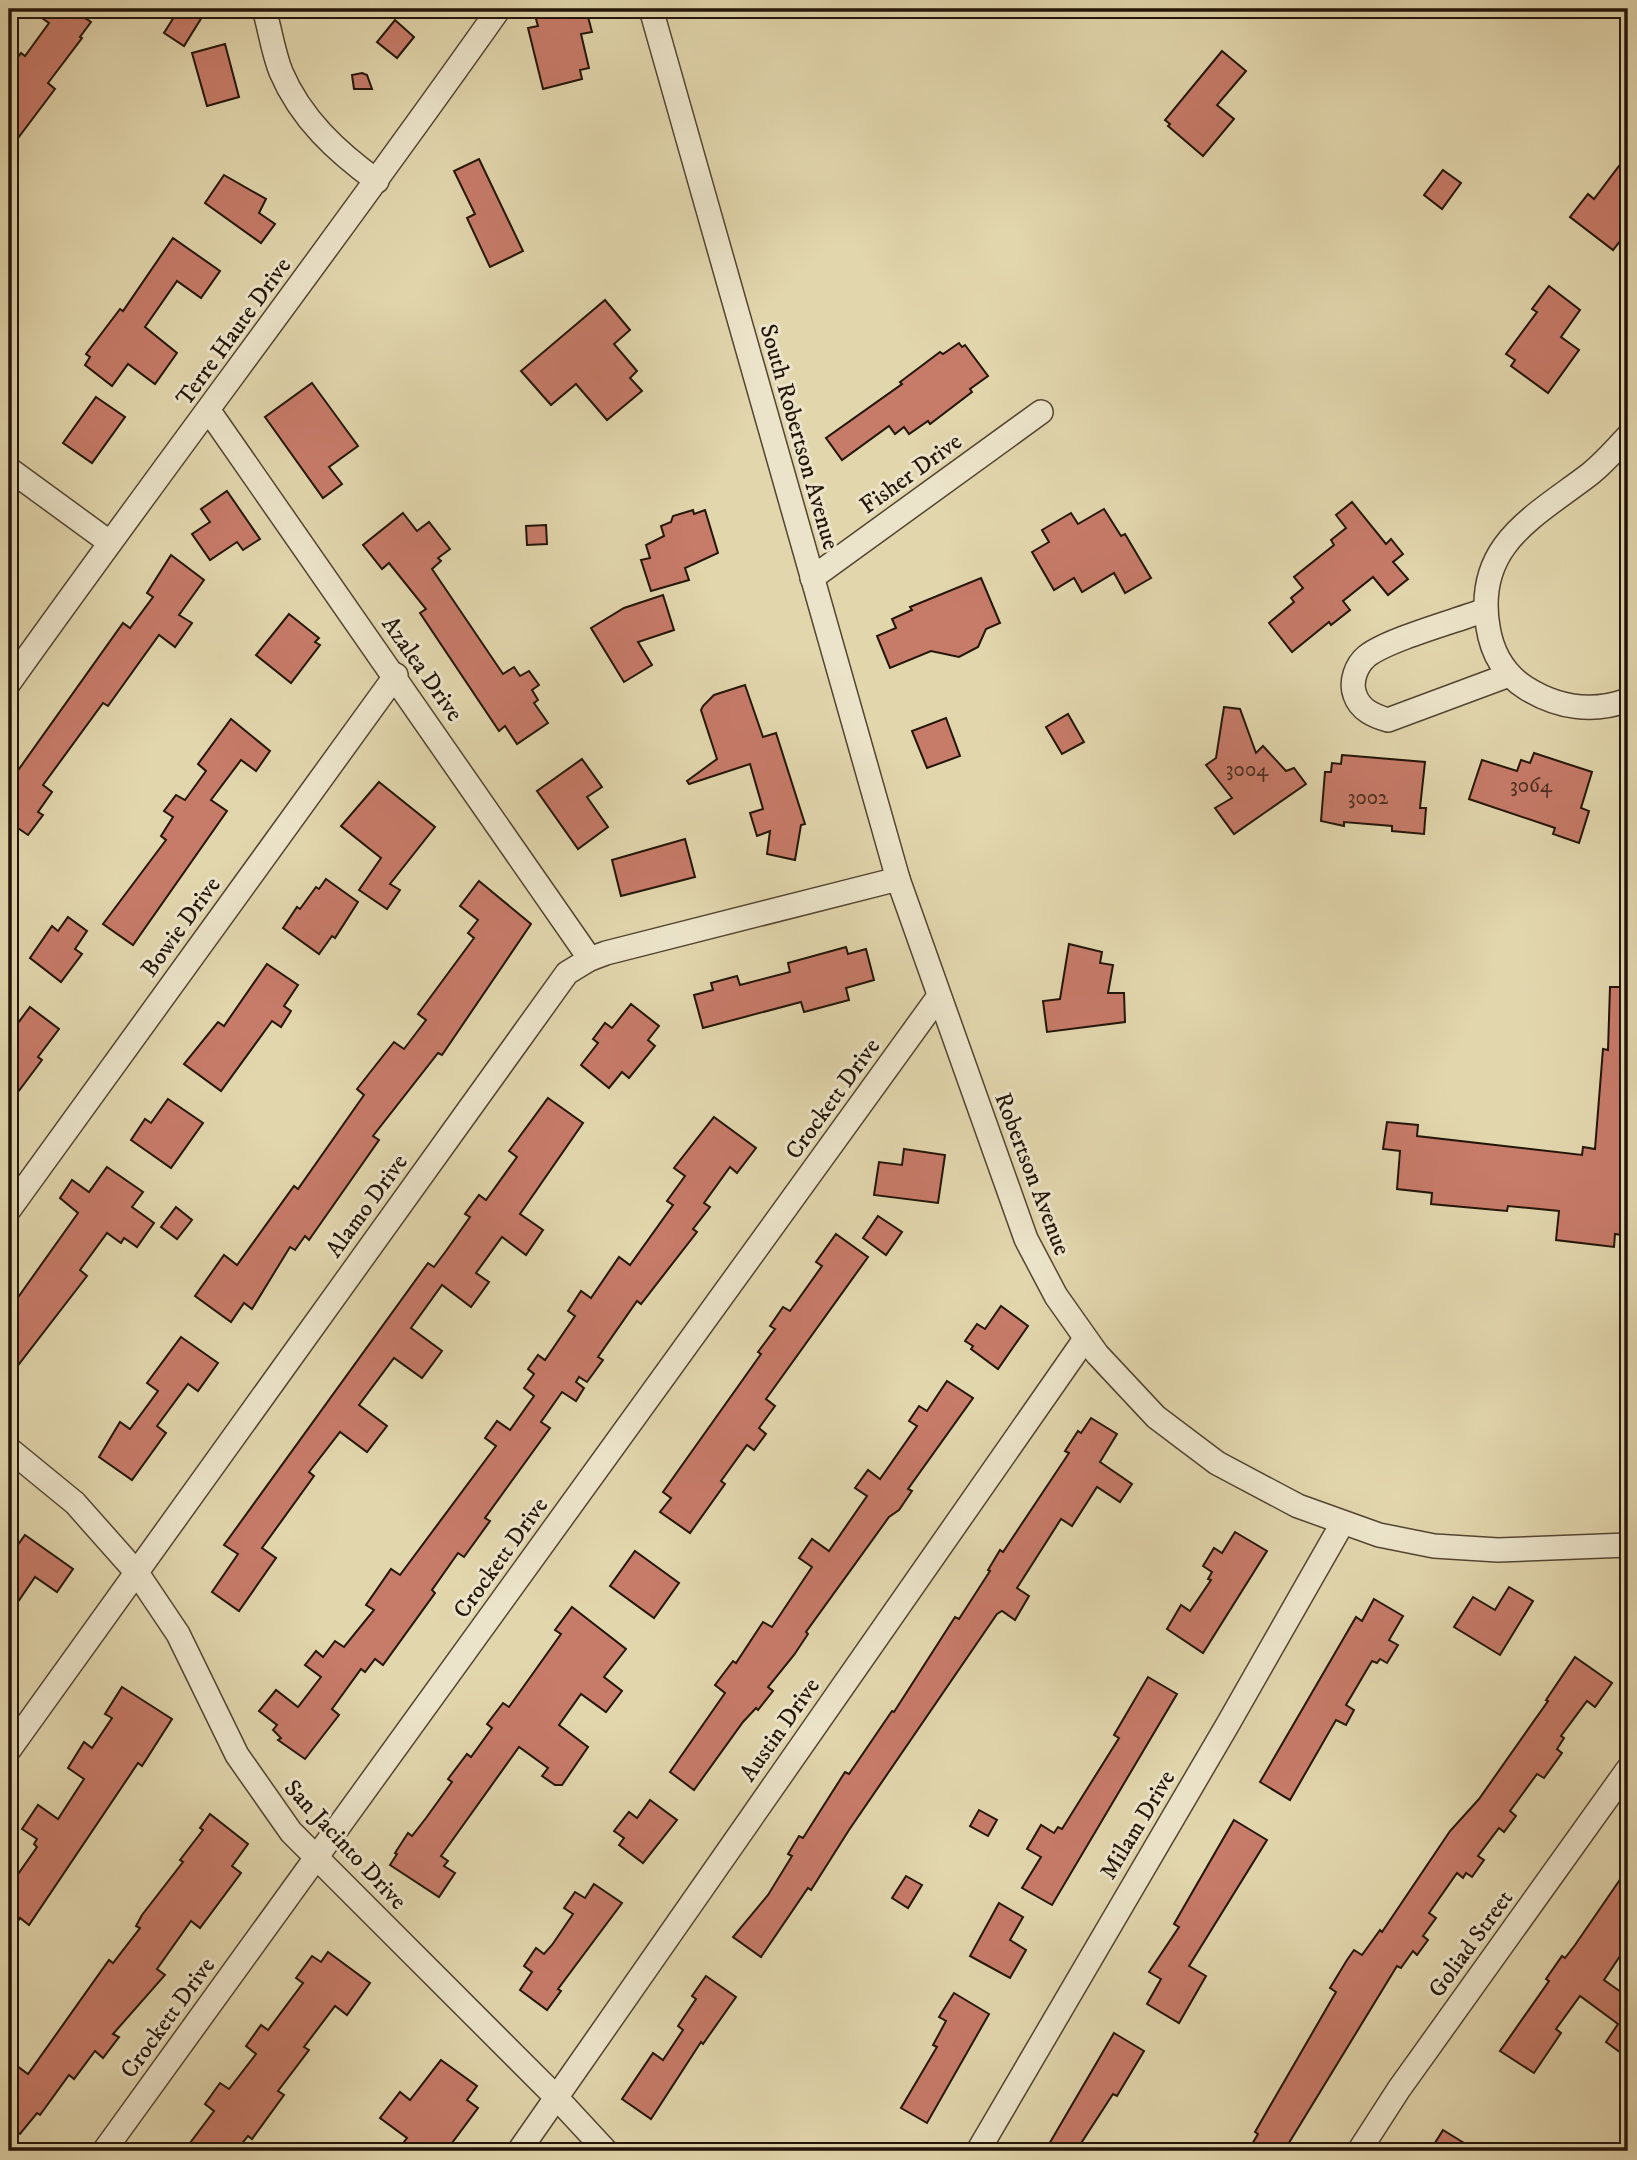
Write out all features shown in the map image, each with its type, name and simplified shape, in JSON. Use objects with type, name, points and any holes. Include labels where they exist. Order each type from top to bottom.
[{"type":"street","points":[[264,9],[281,72],[311,123],[337,152],[377,181]]},
{"type":"street","name":"Terre Haute Drive","points":[[9,683],[109,542],[209,411],[377,181],[499,9]]},
{"type":"street","name":"South Robertson Avenue","points":[[651,9],[898,879]]},
{"type":"street","name":"Azalea Drive","points":[[209,411],[396,675],[590,959]]},
{"type":"street","name":"Fisher Drive","points":[[812,578],[1041,412]]},
{"type":"street","points":[[1628,436],[1593,471],[1510,535],[1492,565],[1487,582],[1485,610],[1491,643],[1510,675],[1526,688],[1564,706],[1608,708],[1628,700]]},
{"type":"street","points":[[9,469],[109,542]]},
{"type":"street","points":[[1485,610],[1367,656],[1354,676],[1352,688],[1356,699],[1375,717],[1388,720],[1510,675]]},
{"type":"street","name":"Bowie Drive","points":[[9,1210],[396,675]]},
{"type":"street","name":"Alamo Drive","points":[[9,1750],[568,973],[590,959],[898,879]]},
{"type":"street","name":"Robertson Avenue","points":[[898,879],[1026,1239],[1046,1280],[1085,1339],[1138,1400],[1196,1448],[1270,1494],[1342,1524],[1409,1543],[1465,1549],[1628,1545]]},
{"type":"street","name":"Crockett Drive","points":[[104,2151],[939,996]]},
{"type":"street","name":"Austin Drive","points":[[519,2151],[1085,1339]]},
{"type":"street","name":"San Jacinto Drive","points":[[9,1449],[75,1503],[137,1573],[178,1634],[247,1772],[274,1811],[316,1859],[556,2097],[606,2151]]},
{"type":"street","name":"Milam Drive","points":[[978,2151],[1342,1524]]},
{"type":"street","name":"Goliad Street","points":[[1359,2151],[1399,2089],[1628,1769]]},
{"type":"building","points":[[29,9],[92,9],[85,18],[91,22],[48,83],[55,89],[9,150],[9,69],[21,53],[25,56],[49,23]]},
{"type":"building","points":[[179,9],[207,9],[184,46],[164,33]]},
{"type":"building","points":[[548,9],[586,9],[592,32],[581,34],[589,68],[580,70],[582,79],[543,89],[528,28],[538,26],[534,12]]},
{"type":"building","points":[[395,20],[414,37],[397,58],[377,42]]},
{"type":"building","points":[[225,44],[239,97],[207,106],[192,53]]},
{"type":"building","points":[[1222,51],[1246,71],[1217,105],[1234,119],[1203,156],[1168,126],[1170,124],[1165,120]]},
{"type":"building","points":[[352,75],[367,75],[372,89],[354,89]]},
{"type":"building","points":[[1628,154],[1628,231],[1613,250],[1570,217],[1588,194],[1594,199]]},
{"type":"building","points":[[479,159],[523,251],[490,267],[467,218],[475,214],[454,171]]},
{"type":"building","points":[[1443,170],[1461,183],[1442,209],[1424,195]]},
{"type":"building","points":[[224,175],[266,199],[259,213],[275,224],[261,243],[205,203]]},
{"type":"building","points":[[173,238],[220,271],[201,298],[177,281],[145,327],[177,353],[155,384],[128,364],[112,386],[85,365],[90,357],[86,354],[120,309],[123,311]]},
{"type":"building","points":[[1549,286],[1580,310],[1561,337],[1579,350],[1548,393],[1511,366],[1515,360],[1506,354],[1537,312],[1532,309]]},
{"type":"building","points":[[605,300],[630,330],[614,344],[637,371],[630,378],[642,391],[607,420],[576,384],[551,405],[521,371]]},
{"type":"building","points":[[959,343],[962,347],[965,345],[988,376],[970,389],[972,392],[930,424],[928,421],[909,434],[904,427],[895,434],[889,426],[842,460],[826,438],[902,384],[900,382],[940,352],[943,354]]},
{"type":"building","points":[[312,383],[358,446],[329,467],[342,484],[323,498],[265,417]]},
{"type":"building","points":[[96,397],[125,417],[92,463],[63,443]]},
{"type":"building","points":[[227,491],[260,539],[243,550],[237,542],[210,560],[192,534],[210,522],[201,509]]},
{"type":"building","points":[[1352,502],[1386,544],[1391,539],[1403,554],[1393,562],[1408,579],[1388,595],[1373,577],[1343,601],[1350,610],[1331,625],[1329,622],[1292,652],[1269,623],[1294,602],[1291,598],[1303,588],[1294,577],[1334,545],[1331,540],[1346,528],[1336,515]]},
{"type":"building","points":[[1104,509],[1121,536],[1125,534],[1151,578],[1125,593],[1114,573],[1082,592],[1074,578],[1054,590],[1032,552],[1049,542],[1042,530],[1071,513],[1078,524]]},
{"type":"building","points":[[693,510],[694,514],[705,510],[718,553],[685,568],[689,580],[651,591],[641,560],[650,558],[646,545],[664,536],[661,526],[671,522],[673,516]]},
{"type":"building","points":[[403,513],[417,531],[429,522],[450,549],[438,558],[441,561],[432,569],[503,674],[514,667],[520,676],[529,671],[539,685],[532,690],[538,700],[534,703],[548,723],[517,744],[505,726],[499,731],[420,613],[426,609],[389,563],[382,569],[363,545]]},
{"type":"building","points":[[546,525],[547,544],[527,545],[526,526]]},
{"type":"building","points":[[171,555],[204,580],[179,615],[192,623],[175,647],[159,635],[108,706],[103,703],[43,785],[52,792],[38,812],[43,815],[28,835],[9,822],[9,783],[123,623],[130,628],[153,597],[147,593]]},
{"type":"building","points":[[981,578],[1000,623],[986,629],[978,647],[959,657],[931,651],[890,668],[877,636],[896,628],[892,619],[912,610],[910,607]]},
{"type":"building","points":[[663,595],[674,630],[638,642],[652,665],[624,682],[591,628],[624,608]]},
{"type":"building","points":[[289,614],[319,638],[315,642],[320,645],[291,683],[256,655]]},
{"type":"building","points":[[745,685],[763,737],[776,733],[805,824],[801,825],[795,860],[767,854],[770,831],[757,836],[750,813],[763,809],[750,764],[689,784],[687,781],[717,759],[701,710],[703,706],[714,695]]},
{"type":"building","points":[[1224,707],[1240,709],[1256,753],[1263,746],[1286,771],[1294,768],[1306,784],[1234,834],[1215,808],[1232,798],[1206,765],[1216,758]]},
{"type":"building","points":[[1068,714],[1084,742],[1062,754],[1046,727]]},
{"type":"building","points":[[946,718],[960,756],[927,768],[912,731]]},
{"type":"building","points":[[231,719],[270,751],[256,771],[241,760],[211,800],[227,811],[133,945],[103,924],[166,840],[161,836],[173,817],[164,811],[176,795],[185,800],[206,771],[198,764]]},
{"type":"building","points":[[1534,753],[1592,772],[1581,808],[1589,811],[1579,843],[1553,834],[1555,828],[1469,799],[1482,760],[1517,771],[1521,760],[1530,763]]},
{"type":"building","points":[[1342,755],[1425,762],[1420,808],[1426,808],[1424,834],[1392,831],[1392,826],[1344,822],[1344,826],[1321,821],[1325,772],[1331,772],[1332,763],[1341,764]]},
{"type":"building","points":[[582,759],[602,787],[587,797],[608,827],[578,849],[537,791]]},
{"type":"building","points":[[379,782],[435,827],[390,884],[400,890],[387,909],[359,890],[381,858],[341,826]]},
{"type":"building","points":[[685,839],[695,877],[621,896],[612,860]]},
{"type":"building","points":[[326,879],[358,902],[335,938],[332,936],[319,954],[283,928],[297,907],[300,909],[316,887],[319,889]]},
{"type":"building","points":[[479,881],[531,924],[442,1055],[438,1053],[373,1136],[379,1140],[309,1240],[305,1236],[295,1250],[290,1247],[252,1309],[244,1303],[231,1322],[195,1296],[224,1255],[237,1265],[294,1186],[298,1189],[364,1095],[357,1089],[394,1042],[404,1049],[426,1020],[418,1014],[474,938],[468,933],[478,920],[460,906]]},
{"type":"building","points":[[68,917],[87,931],[75,949],[82,954],[61,982],[30,958],[52,926],[58,931]]},
{"type":"building","points":[[1069,944],[1102,952],[1100,963],[1113,965],[1108,993],[1124,993],[1125,1022],[1047,1032],[1043,1001],[1060,999]]},
{"type":"building","points":[[846,947],[848,954],[866,949],[874,980],[846,988],[849,1000],[804,1012],[801,1002],[703,1028],[694,995],[713,990],[711,983],[737,976],[740,985],[790,972],[788,963]]},
{"type":"building","points":[[267,964],[298,985],[284,1006],[291,1011],[281,1027],[272,1021],[221,1091],[184,1064],[218,1022],[224,1026]]},
{"type":"building","points":[[1610,987],[1628,987],[1628,1236],[1615,1234],[1614,1247],[1556,1240],[1559,1211],[1508,1206],[1507,1211],[1431,1204],[1432,1193],[1397,1189],[1400,1151],[1383,1149],[1387,1122],[1418,1125],[1417,1136],[1582,1155],[1583,1147],[1595,1149],[1603,1049],[1608,1050]]},
{"type":"building","points":[[631,1004],[659,1026],[648,1040],[655,1046],[629,1078],[622,1072],[609,1088],[581,1065],[598,1043],[593,1039],[605,1023],[612,1028]]},
{"type":"building","points":[[30,1007],[59,1029],[38,1057],[42,1060],[9,1104],[9,1035]]},
{"type":"building","points":[[548,1098],[583,1123],[520,1214],[543,1230],[526,1255],[502,1237],[476,1273],[489,1282],[471,1307],[442,1285],[411,1328],[442,1351],[422,1378],[394,1358],[359,1405],[387,1426],[367,1452],[340,1432],[309,1472],[314,1476],[262,1548],[276,1558],[239,1611],[212,1592],[238,1554],[224,1545],[428,1263],[434,1267],[446,1251],[470,1217],[465,1214],[479,1195],[486,1200],[517,1157],[509,1151]]},
{"type":"building","points":[[168,1099],[203,1123],[171,1168],[131,1140],[145,1119],[151,1123]]},
{"type":"building","points":[[714,1117],[756,1148],[737,1173],[730,1167],[704,1203],[710,1207],[693,1229],[697,1232],[641,1304],[637,1301],[598,1357],[603,1360],[587,1382],[579,1377],[576,1382],[584,1388],[576,1401],[562,1392],[541,1422],[550,1428],[485,1518],[490,1521],[464,1557],[458,1553],[432,1590],[435,1593],[383,1665],[375,1659],[365,1672],[361,1669],[332,1709],[339,1715],[305,1759],[278,1740],[281,1738],[273,1730],[277,1725],[259,1711],[276,1690],[298,1707],[321,1677],[305,1665],[316,1651],[323,1657],[335,1641],[344,1647],[374,1610],[366,1605],[391,1569],[400,1575],[496,1446],[485,1438],[497,1421],[510,1430],[534,1396],[524,1388],[534,1374],[528,1369],[538,1355],[545,1360],[575,1316],[568,1311],[581,1291],[591,1298],[619,1257],[630,1265],[673,1205],[667,1201],[685,1176],[674,1168]]},
{"type":"building","points":[[904,1149],[945,1155],[938,1203],[874,1195],[879,1162],[902,1165]]},
{"type":"building","points":[[107,1167],[143,1192],[132,1207],[154,1223],[137,1247],[124,1238],[121,1243],[107,1233],[80,1270],[87,1276],[9,1377],[9,1310],[78,1213],[60,1198],[72,1180],[89,1192]]},
{"type":"building","points":[[176,1207],[192,1220],[177,1239],[161,1227]]},
{"type":"building","points":[[878,1216],[902,1232],[886,1255],[863,1238]]},
{"type":"building","points":[[836,1234],[868,1257],[766,1399],[775,1406],[759,1428],[766,1434],[754,1450],[747,1445],[721,1481],[725,1484],[690,1533],[660,1512],[671,1498],[663,1492],[761,1354],[758,1352],[775,1329],[770,1326],[783,1307],[790,1311],[822,1266],[816,1262]]},
{"type":"building","points":[[1001,1306],[1028,1326],[998,1369],[971,1349],[973,1346],[965,1341],[977,1324],[985,1329]]},
{"type":"building","points":[[181,1337],[218,1363],[198,1391],[188,1384],[157,1426],[166,1433],[132,1480],[99,1457],[120,1422],[130,1429],[158,1391],[147,1383]]},
{"type":"building","points":[[947,1381],[973,1398],[908,1489],[912,1491],[899,1510],[889,1517],[806,1632],[808,1634],[794,1655],[768,1687],[773,1691],[758,1710],[756,1708],[743,1722],[694,1790],[670,1772],[725,1693],[715,1685],[733,1661],[736,1663],[763,1622],[772,1627],[812,1567],[799,1558],[812,1539],[829,1551],[867,1496],[855,1488],[868,1470],[880,1479],[917,1426],[909,1421],[919,1406],[927,1411]]},
{"type":"building","points":[[1091,1418],[1117,1434],[1100,1462],[1132,1484],[1120,1502],[1097,1487],[1072,1526],[1061,1519],[1017,1588],[1029,1596],[1015,1620],[1002,1611],[997,1614],[811,1890],[808,1888],[761,1957],[733,1937],[768,1895],[792,1856],[788,1854],[799,1836],[803,1838],[845,1772],[849,1774],[892,1711],[894,1712],[955,1617],[959,1619],[990,1571],[988,1570],[1000,1550],[1003,1552],[1069,1453],[1065,1451],[1078,1431],[1081,1433]]},
{"type":"building","points":[[1235,1532],[1267,1551],[1203,1653],[1167,1629],[1181,1605],[1190,1611],[1211,1580],[1208,1579],[1212,1572],[1203,1566],[1214,1548],[1222,1553]]},
{"type":"building","points":[[25,1535],[73,1569],[57,1592],[35,1577],[9,1615],[9,1557]]},
{"type":"building","points":[[635,1551],[679,1583],[654,1618],[610,1586]]},
{"type":"building","points":[[1509,1587],[1533,1601],[1500,1655],[1454,1627],[1473,1597],[1495,1610]]},
{"type":"building","points":[[1374,1599],[1403,1616],[1389,1640],[1398,1645],[1387,1663],[1380,1659],[1377,1663],[1372,1661],[1346,1705],[1354,1710],[1346,1725],[1336,1720],[1290,1800],[1260,1782],[1356,1617],[1362,1621]]},
{"type":"building","points":[[572,1607],[626,1649],[604,1677],[622,1691],[606,1712],[581,1694],[559,1725],[588,1747],[562,1785],[555,1785],[542,1776],[548,1768],[519,1747],[441,1856],[448,1861],[444,1866],[455,1873],[439,1897],[390,1865],[397,1854],[395,1853],[408,1833],[412,1836],[426,1818],[452,1782],[448,1779],[467,1754],[471,1757],[492,1728],[487,1724],[503,1703],[509,1707],[561,1634],[555,1630]]},
{"type":"building","points":[[1575,1657],[1612,1683],[1595,1707],[1587,1701],[1561,1736],[1564,1738],[1557,1749],[1562,1753],[1544,1778],[1537,1774],[1510,1811],[1516,1816],[1504,1832],[1499,1828],[1478,1856],[1484,1860],[1472,1877],[1466,1873],[1463,1878],[1457,1873],[1429,1913],[1436,1918],[1423,1936],[1428,1940],[1417,1955],[1413,1951],[1401,1968],[1397,1966],[1284,2151],[1248,2151],[1258,2134],[1255,2132],[1336,1992],[1330,1988],[1347,1960],[1354,1950],[1362,1955],[1380,1930],[1382,1932],[1450,1831],[1479,1799],[1548,1701],[1546,1700]]},
{"type":"building","points":[[1148,1677],[1177,1694],[1052,1905],[1022,1888],[1041,1857],[1027,1849],[1041,1825],[1054,1833],[1058,1827],[1062,1829],[1119,1738],[1114,1735]]},
{"type":"building","points":[[122,1687],[172,1719],[142,1766],[138,1763],[29,1925],[20,1918],[9,1935],[9,1887],[37,1847],[34,1844],[37,1839],[22,1829],[38,1805],[58,1819],[84,1779],[68,1768],[84,1742],[92,1748],[112,1718],[105,1714]]},
{"type":"building","points":[[650,1800],[677,1820],[643,1863],[619,1845],[624,1838],[614,1831],[629,1812],[637,1818]]},
{"type":"building","points":[[979,1810],[997,1820],[988,1836],[970,1826]]},
{"type":"building","points":[[210,1814],[248,1844],[232,1866],[241,1873],[200,1928],[191,1921],[157,1969],[165,1975],[113,2034],[119,2037],[103,2058],[95,2051],[74,2079],[69,2075],[40,2115],[37,2113],[20,2134],[9,2126],[9,2078],[17,2066],[28,2074],[109,1960],[113,1963],[140,1928],[136,1926],[142,1915],[183,1862],[180,1860],[203,1830],[200,1828]]},
{"type":"building","points":[[1234,1820],[1267,1840],[1189,1966],[1206,1976],[1179,2023],[1147,2004],[1161,1979],[1149,1972],[1179,1927],[1174,1924]]},
{"type":"building","points":[[1628,1868],[1628,1944],[1604,1980],[1628,1997],[1628,2058],[1606,2042],[1618,2024],[1580,1996],[1556,2029],[1561,2033],[1534,2073],[1500,2051],[1549,1981],[1546,1979],[1562,1956],[1565,1958],[1575,1945]]},
{"type":"building","points":[[906,1876],[922,1885],[908,1908],[892,1898]]},
{"type":"building","points":[[594,1884],[622,1903],[558,1989],[561,1991],[547,2010],[520,1990],[532,1972],[524,1966],[536,1948],[544,1954],[552,1945],[573,1914],[564,1908],[575,1892],[585,1898]]},
{"type":"building","points":[[999,1903],[1023,1917],[1010,1940],[1026,1950],[1010,1978],[970,1956]]},
{"type":"building","points":[[328,1952],[370,1983],[347,2015],[335,2006],[304,2047],[309,2050],[278,2091],[284,2095],[252,2139],[248,2136],[236,2151],[184,2151],[214,2111],[205,2104],[220,2083],[229,2089],[256,2054],[246,2046],[261,2025],[268,2030],[303,1983],[296,1978],[312,1956],[321,1962]]},
{"type":"building","points":[[706,1976],[736,1997],[703,2044],[701,2042],[651,2119],[622,2099],[653,2053],[663,2060],[683,2030],[678,2026],[696,1999],[692,1996]]},
{"type":"building","points":[[954,1993],[989,2014],[927,2123],[901,2108],[937,2047],[933,2045],[946,2021],[939,2017]]},
{"type":"building","points":[[1114,2033],[1144,2051],[1117,2096],[1113,2094],[1076,2151],[1045,2151]]},
{"type":"building","points":[[441,2060],[477,2086],[467,2100],[478,2108],[446,2151],[397,2151],[407,2138],[380,2118],[400,2092],[410,2100]]},
{"type":"building","points":[[1443,2130],[1477,2151],[1430,2151]]}]
